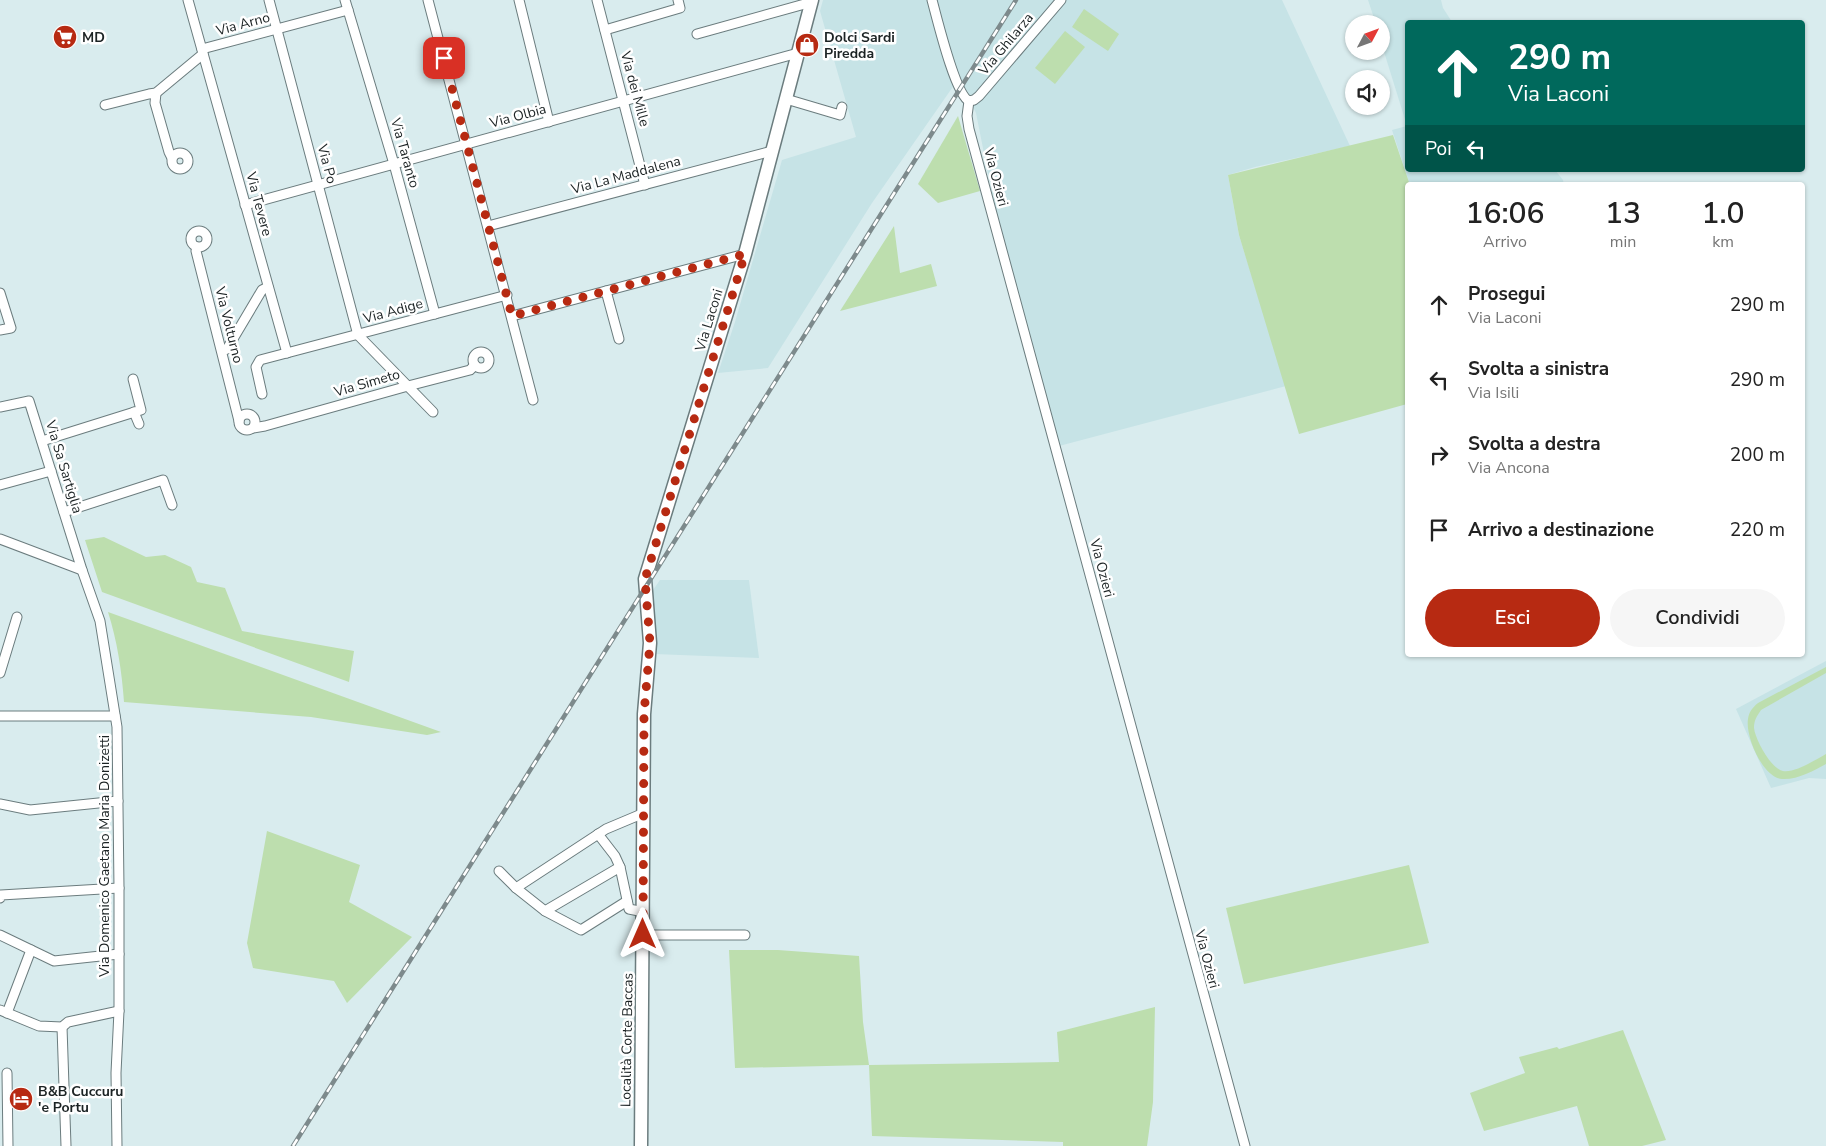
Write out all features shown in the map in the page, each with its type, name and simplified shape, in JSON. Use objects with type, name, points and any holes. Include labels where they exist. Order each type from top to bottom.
[{"type":"street","name":"Via Tevere","points":[[188,0],[287,354]]},
{"type":"street","name":"Via Po","points":[[269,0],[358,335]]},
{"type":"street","name":"Via Taranto","points":[[346,0],[435,314]]},
{"type":"street","points":[[428,0],[507,295],[533,400]]},
{"type":"street","points":[[519,0],[549,122]]},
{"type":"street","name":"Via dei Mille","points":[[597,0],[645,185]]},
{"type":"street","points":[[605,30],[680,8],[678,0]]},
{"type":"street","points":[[932,0],[957,84],[964,98],[969,101]]},
{"type":"street","name":"Via Ghilarza","points":[[969,101],[980,96],[1061,0]]},
{"type":"street","points":[[697,34],[812,1]]},
{"type":"street","name":"Via Laconi","points":[[645,590],[645,579],[655,544],[745,254],[812,1]]},
{"type":"street","name":"Via Arno","points":[[203,52],[277,29],[348,10]]},
{"type":"street","points":[[105,105],[156,93],[203,52]]},
{"type":"street","name":"Via Olbia","points":[[245,205],[798,53]]},
{"type":"street","points":[[156,93],[155,102],[172,158]]},
{"type":"street","points":[[786,98],[840,115],[842,107]]},
{"type":"street","name":"Via Ozieri","points":[[969,101],[967,116],[969,129],[1245,1146]]},
{"type":"street","name":"Via La Maddalena","points":[[488,226],[772,151]]},
{"type":"street","name":"Via Volturno","points":[[197,247],[196,252],[222,351],[235,410],[242,418]]},
{"type":"street","points":[[512,316],[745,254]]},
{"type":"street","points":[[222,351],[228,349],[262,290],[268,287]]},
{"type":"street","points":[[606,291],[619,338]]},
{"type":"street","points":[[0,293],[10,328],[0,330]]},
{"type":"street","name":"Via Adige","points":[[287,354],[507,295]]},
{"type":"street","points":[[358,335],[433,412]]},
{"type":"street","points":[[262,394],[256,367],[260,360],[287,354]]},
{"type":"street","name":"Via Simeto","points":[[254,424],[265,426],[470,370],[475,365]]},
{"type":"street","points":[[42,441],[141,410],[133,378]]},
{"type":"street","name":"Via Sa Sartiglia","points":[[0,407],[29,401],[82,570]]},
{"type":"street","points":[[134,412],[139,424]]},
{"type":"street","points":[[251,414],[254,424],[244,429],[242,418],[251,414]]},
{"type":"street","points":[[0,484],[51,472]]},
{"type":"street","points":[[64,512],[163,480],[172,505]]},
{"type":"street","points":[[0,539],[82,570]]},
{"type":"street","name":"Via Domenico Gaetano Maria Donizetti","points":[[82,570],[100,621],[117,727],[119,888],[119,1011],[116,1073],[117,1146]]},
{"type":"street","name":"Località Corte Baccas","points":[[641,1146],[644,714],[650,643],[645,590]]},
{"type":"street","points":[[0,673],[17,617]]},
{"type":"street","points":[[0,716],[115,716]]},
{"type":"street","points":[[0,804],[30,810],[118,802]]},
{"type":"street","points":[[516,888],[598,834],[644,813]]},
{"type":"street","points":[[598,834],[615,856],[620,867],[629,909],[644,912]]},
{"type":"street","points":[[545,911],[620,867]]},
{"type":"street","points":[[500,871],[516,888],[545,911],[581,930],[627,901]]},
{"type":"street","points":[[0,898],[1,895],[119,888]]},
{"type":"street","points":[[643,934],[745,935]]},
{"type":"street","points":[[0,935],[54,961],[119,954]]},
{"type":"street","points":[[31,950],[3,1011],[39,1026],[62,1027],[68,1022],[119,1011]]},
{"type":"street","points":[[62,1027],[66,1146]]},
{"type":"street","points":[[7,1073],[8,1146]]},
{"type":"shaded area","points":[[823,0],[1282,0],[1350,146],[1255,167],[1228,175],[1239,235],[1286,386],[1059,446],[1014,304],[976,113],[959,78],[872,203],[768,368],[718,373],[735,322],[782,160],[856,137],[820,11]]},
{"type":"shaded area","points":[[1368,0],[1441,0],[1443,8],[1451,20],[1405,20],[1405,120],[1387,60],[1390,60],[1390,15],[1373,15]]},
{"type":"shaded area","points":[[1405,127],[1405,170],[1392,130]]},
{"type":"shaded area","points":[[1406,172],[1557,172],[1563,182],[1409,182]]},
{"type":"shaded area","points":[[660,580],[749,580],[759,658],[654,654],[651,593]]},
{"type":"shaded area","points":[[1826,661],[1826,779],[1809,778],[1771,788],[1736,709]]},
{"type":"green space","points":[[1084,9],[1119,34],[1108,51],[1072,27]]},
{"type":"green space","points":[[1065,31],[1085,47],[1055,84],[1035,68]]},
{"type":"green space","points":[[958,116],[980,191],[938,203],[918,184]]},
{"type":"green space","points":[[1393,135],[1409,182],[1405,182],[1405,405],[1299,434],[1239,235],[1228,175]]},
{"type":"green space","points":[[894,226],[900,273],[931,264],[937,286],[840,311]]},
{"type":"green space","points":[[104,537],[146,557],[165,555],[191,567],[197,582],[225,588],[242,631],[354,651],[349,682],[102,592],[85,540]]},
{"type":"green space","points":[[108,612],[441,732],[427,735],[311,717],[124,702],[119,656]]},
{"type":"green space","points":[[1826,667],[1826,673],[1761,710],[1756,718],[1754,728],[1757,739],[1764,753],[1778,769],[1783,771],[1793,770],[1805,766],[1826,754],[1826,764],[1799,777],[1782,779],[1775,777],[1762,764],[1752,745],[1748,726],[1750,712],[1758,703]]},
{"type":"green space","points":[[267,831],[360,865],[349,902],[412,937],[347,1003],[334,981],[253,968],[247,943]]},
{"type":"green space","points":[[1409,865],[1429,943],[1244,984],[1226,908]]},
{"type":"green space","points":[[729,950],[778,950],[859,956],[863,1022],[869,1065],[735,1068]]},
{"type":"green space","points":[[1155,1007],[1153,1102],[1147,1146],[1063,1146],[1063,1142],[872,1136],[869,1065],[1059,1062],[1057,1032]]},
{"type":"green space","points":[[1623,1030],[1666,1140],[1642,1146],[1589,1146],[1577,1106],[1484,1131],[1470,1093],[1525,1073],[1519,1057],[1557,1047],[1559,1049]]},
{"type":"railway","points":[[293,1146],[1016,0]]},
{"type":"place","name":"MD","points":[[65,37]]},
{"type":"place","name":"Dolci Sardi Piredda","points":[[807,45]]},
{"type":"place","name":"B&B Cuccuru 'e Portu","points":[[21,1099]]},
{"type":"route","points":[[444,58],[512,316],[745,254],[645,579],[650,643],[644,714],[643,934]]}]
